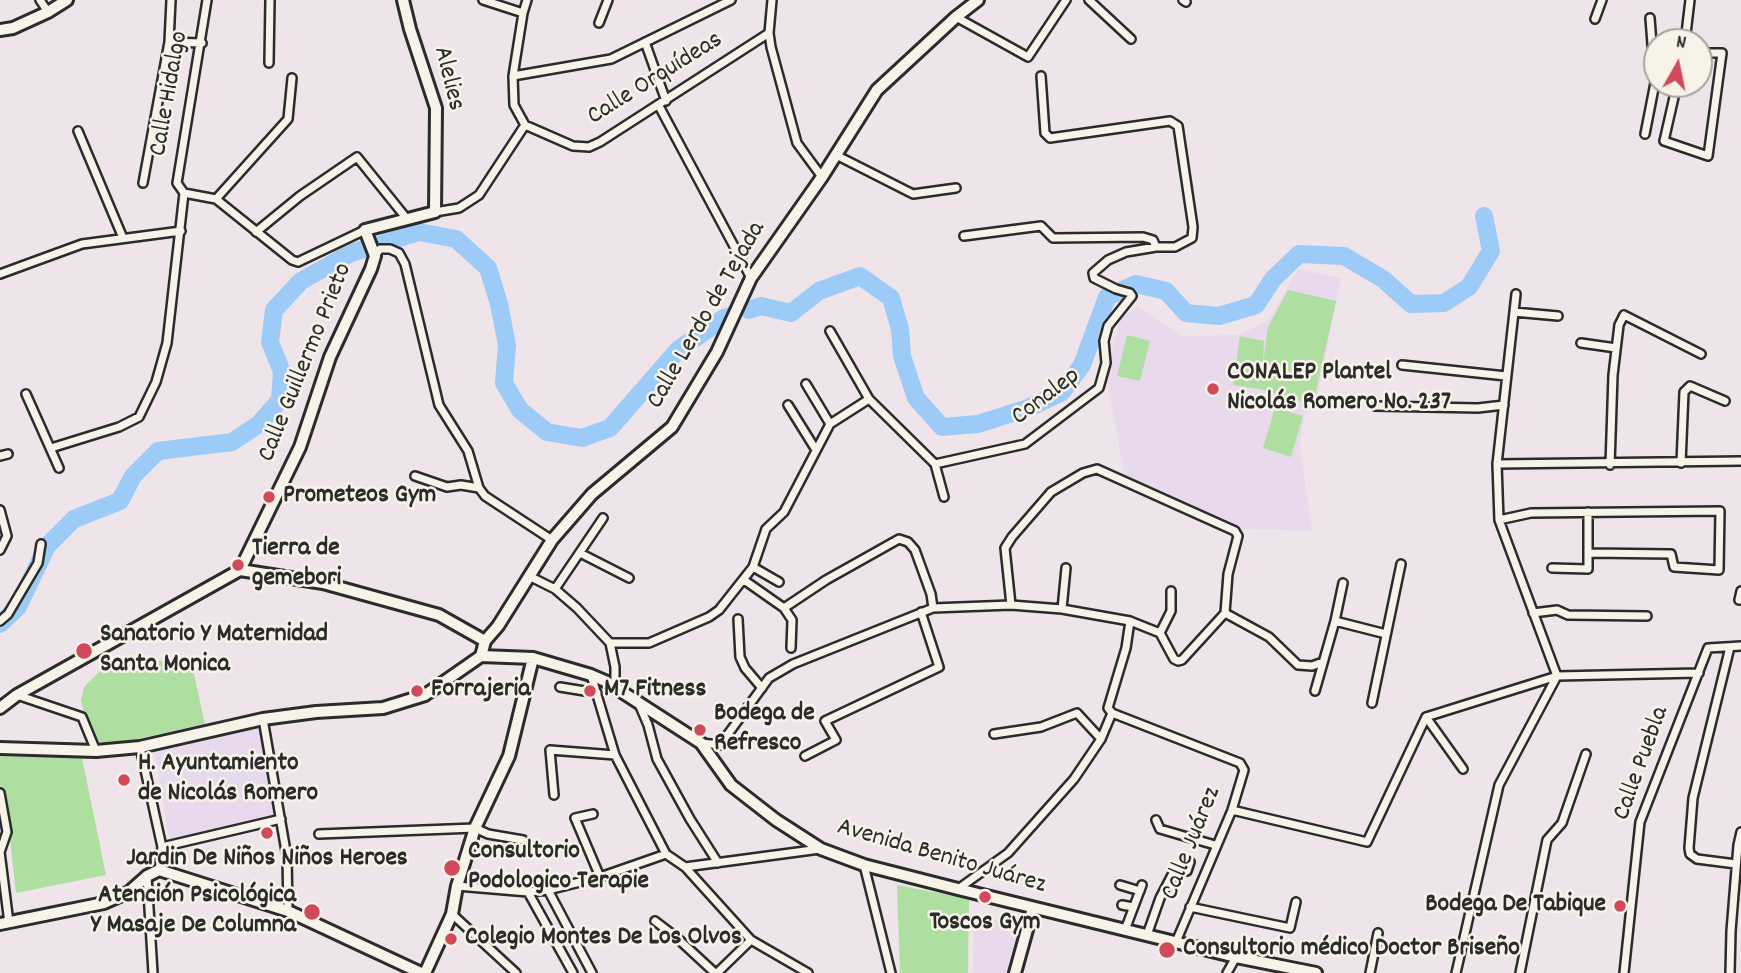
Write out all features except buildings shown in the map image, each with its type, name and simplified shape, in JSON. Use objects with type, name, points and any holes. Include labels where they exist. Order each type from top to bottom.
[{"type":"main road","points":[[0,30],[13,28],[67,0]]},
{"type":"main road","name":"Alelies","points":[[404,0],[410,29],[436,108],[435,212]]},
{"type":"main road","name":"Calle Lerdo de Tejada","points":[[481,656],[485,641],[498,626],[552,540],[592,494],[672,427],[717,352],[751,278],[822,177],[877,90],[978,0]]},
{"type":"main road","points":[[375,256],[365,230],[435,212]]},
{"type":"main road","name":"Calle Guillermo Prieto","points":[[240,570],[300,447],[330,357],[375,256]]},
{"type":"main road","points":[[0,708],[10,697],[240,570],[323,583],[439,615],[485,641]]},
{"type":"main road","points":[[0,748],[96,751],[139,747],[263,719],[316,712],[383,708],[425,695],[481,656]]},
{"type":"main road","name":"Avenida Benito Juárez","points":[[481,656],[533,658],[591,675],[701,743],[731,785],[776,820],[821,849],[864,865],[1033,908],[1236,957],[1316,973]]},
{"type":"main road","points":[[4,924],[104,903],[129,892],[147,876],[159,870],[288,911],[423,973],[452,914],[457,886],[475,828],[509,756],[533,658]]},
{"type":"main road","points":[[1015,973],[1033,908]]},
{"type":"street","points":[[40,0],[48,12]]},
{"type":"street","points":[[143,183],[169,42],[171,0]]},
{"type":"street","name":"Calle Hidalgo","points":[[51,449],[119,427],[139,417],[156,382],[167,343],[184,193],[177,183],[207,0]]},
{"type":"street","points":[[269,63],[270,0]]},
{"type":"street","points":[[483,0],[523,13]]},
{"type":"street","points":[[435,212],[459,208],[479,195],[525,125],[514,105],[513,76],[527,0]]},
{"type":"street","points":[[599,23],[608,0]]},
{"type":"street","points":[[513,76],[611,59],[730,0]]},
{"type":"street","points":[[772,0],[769,33],[771,47],[797,144],[822,177]]},
{"type":"street","points":[[1089,0],[1131,39]]},
{"type":"street","points":[[1595,19],[1602,0]]},
{"type":"street","points":[[1687,28],[1690,0]]},
{"type":"street","points":[[956,17],[1028,57],[1063,1]]},
{"type":"street","points":[[1650,19],[1652,28]]},
{"type":"street","name":"Calle Orquídeas","points":[[525,125],[573,146],[589,146],[662,104],[769,33]]},
{"type":"street","points":[[169,42],[202,43]]},
{"type":"street","points":[[645,42],[662,104],[751,278]]},
{"type":"street","points":[[1674,98],[1664,141],[1708,156],[1722,53],[1713,53]]},
{"type":"street","name":"Conalep","points":[[934,464],[1025,444],[1099,388],[1106,363],[1104,341],[1108,326],[1132,296],[1094,278],[1093,272],[1108,260],[1126,252],[1175,247],[1192,238],[1193,227],[1178,126],[1170,121],[1050,138],[1045,133],[1041,76]]},
{"type":"street","points":[[216,199],[288,119],[292,78]]},
{"type":"street","points":[[1645,134],[1652,98]]},
{"type":"street","points":[[78,131],[123,238]]},
{"type":"street","points":[[836,155],[913,194],[956,188]]},
{"type":"street","points":[[256,232],[300,196],[357,157],[407,219]]},
{"type":"street","points":[[184,193],[216,199],[298,262],[365,230]]},
{"type":"street","points":[[964,236],[1041,226],[1052,238],[1143,237],[1153,240],[1156,247]]},
{"type":"street","points":[[0,274],[82,244],[181,231]]},
{"type":"street","name":"Calle Guillermo Prieto","points":[[375,256],[380,249],[390,249],[399,253],[405,264],[439,405],[468,451],[479,488]]},
{"type":"street","points":[[1457,973],[1499,785],[1556,676],[1499,520],[1497,464],[1516,294]]},
{"type":"street","points":[[1514,312],[1558,316]]},
{"type":"street","points":[[1609,464],[1612,375],[1619,324],[1624,315],[1701,354]]},
{"type":"street","points":[[830,331],[869,400],[934,464],[944,497]]},
{"type":"street","points":[[1581,342],[1616,348]]},
{"type":"street","points":[[1402,365],[1506,376]]},
{"type":"street","points":[[806,384],[830,424]]},
{"type":"street","points":[[1681,463],[1685,392],[1690,386],[1725,401]]},
{"type":"street","points":[[26,394],[59,468]]},
{"type":"street","points":[[610,643],[649,643],[719,610],[753,567],[766,529],[784,512],[830,424],[869,400]]},
{"type":"street","points":[[788,405],[816,450]]},
{"type":"street","points":[[1375,405],[1478,408],[1504,405]]},
{"type":"street","points":[[1497,464],[1741,461]]},
{"type":"street","points":[[701,743],[720,745],[769,678],[793,664],[933,607],[1011,605],[1062,609],[1130,621],[1160,633],[1174,659],[1182,660],[1225,613],[1228,575],[1238,536],[1235,531],[1097,469],[1083,472],[1051,492],[1005,548],[1011,605]]},
{"type":"street","points":[[415,477],[447,487],[461,485],[479,488],[485,496],[552,540]]},
{"type":"street","points":[[0,510],[7,536],[0,550]]},
{"type":"street","points":[[1499,520],[1531,513],[1720,511],[1719,570],[1674,567],[1671,554],[1588,553]]},
{"type":"street","points":[[1552,568],[1588,569],[1588,512]]},
{"type":"street","points":[[555,589],[603,518]]},
{"type":"street","points":[[784,608],[826,580],[899,539],[908,542],[915,550],[933,607]]},
{"type":"street","points":[[0,621],[8,614],[38,563],[41,544]]},
{"type":"street","points":[[580,553],[629,579]]},
{"type":"street","points":[[1372,703],[1401,564]]},
{"type":"street","points":[[753,567],[779,582]]},
{"type":"street","points":[[1062,609],[1066,568]]},
{"type":"street","points":[[529,576],[555,589],[610,643],[615,667],[615,689]]},
{"type":"street","points":[[744,580],[784,608],[792,620],[791,648]]},
{"type":"street","points":[[1315,691],[1343,583]]},
{"type":"street","points":[[1160,633],[1171,611],[1171,591]]},
{"type":"street","points":[[1739,600],[1741,591]]},
{"type":"street","points":[[1533,613],[1557,610],[1568,615],[1647,616]]},
{"type":"street","points":[[805,756],[836,740],[825,721],[939,667],[921,612]]},
{"type":"street","points":[[1225,613],[1269,637],[1298,665],[1312,666],[1323,662]]},
{"type":"street","points":[[738,619],[740,657],[745,668],[762,688]]},
{"type":"street","points":[[958,889],[1008,853],[1074,779],[1101,739],[1112,713],[1108,708],[1126,648],[1130,621]]},
{"type":"street","points":[[1335,621],[1386,634]]},
{"type":"street","name":"Calle Puebla","points":[[1623,973],[1640,822],[1708,648],[1741,646]]},
{"type":"street","points":[[1730,647],[1693,798],[1689,848],[1690,854],[1697,859],[1736,864]]},
{"type":"street","points":[[1232,810],[1367,842],[1426,717],[1556,676],[1699,673]]},
{"type":"street","points":[[591,675],[615,755],[666,854],[685,867],[751,940],[808,973]]},
{"type":"street","points":[[560,687],[597,693]]},
{"type":"street","points":[[10,697],[82,717],[96,751]]},
{"type":"street","points":[[638,703],[648,725],[657,759],[690,820],[718,863]]},
{"type":"street","points":[[994,734],[1041,727],[1077,713],[1101,739]]},
{"type":"street","name":"Calle Juárez","points":[[1112,713],[1240,762],[1244,771],[1232,810],[1176,942]]},
{"type":"street","points":[[1426,717],[1463,769]]},
{"type":"street","points":[[263,719],[287,857],[288,911]]},
{"type":"street","points":[[139,747],[162,847],[159,870]]},
{"type":"street","points":[[554,795],[550,750],[615,755]]},
{"type":"street","points":[[1520,973],[1547,841],[1562,823],[1587,754]]},
{"type":"street","points":[[0,793],[7,832],[1,845],[4,924]]},
{"type":"street","points":[[593,814],[575,818],[600,877]]},
{"type":"street","points":[[162,847],[281,819]]},
{"type":"street","points":[[1156,820],[1160,829],[1215,845]]},
{"type":"street","points":[[319,834],[475,828],[488,834],[523,840]]},
{"type":"street","points":[[1730,973],[1736,864],[1741,832]]},
{"type":"street","points":[[685,867],[821,849]]},
{"type":"street","points":[[457,886],[528,892],[548,890],[600,877],[666,854]]},
{"type":"street","points":[[1147,935],[1160,898],[1173,873],[1177,874],[1178,869],[1187,871],[1190,862]]},
{"type":"street","points":[[864,865],[891,973]]},
{"type":"street","points":[[147,876],[153,973]]},
{"type":"street","points":[[1120,885],[1141,888],[1125,930]]},
{"type":"street","points":[[548,890],[592,973]]},
{"type":"street","points":[[528,892],[573,973]]},
{"type":"street","points":[[1191,907],[1290,928],[1296,902]]},
{"type":"street","points":[[1122,905],[1133,907]]},
{"type":"street","points":[[452,914],[516,973]]},
{"type":"street","points":[[655,922],[716,973],[751,940]]},
{"type":"street","points":[[1370,973],[1378,933]]},
{"type":"street","points":[[1227,973],[1236,957]]},
{"type":"shaded area","name":"CONALEP Plantel Nicolás Romero No. 237","points":[[1298,269],[1341,278],[1316,402],[1304,416],[1300,446],[1312,531],[1231,528],[1125,478],[1106,375],[1121,316],[1138,307],[1181,336],[1240,335],[1269,320]]},
{"type":"shaded area","points":[[262,725],[278,817],[170,843],[154,751]]},
{"type":"shaded area","points":[[973,914],[1019,926],[1006,973],[973,973]]},
{"type":"green space","points":[[1288,290],[1336,301],[1313,405],[1260,389],[1233,385],[1240,336],[1264,341],[1263,364],[1268,327]]},
{"type":"green space","points":[[1127,335],[1150,341],[1140,381],[1117,376]]},
{"type":"green space","points":[[1275,408],[1303,416],[1291,457],[1263,448]]},
{"type":"green space","points":[[190,656],[205,724],[113,744],[100,742],[89,731],[81,701],[84,687],[100,671]]},
{"type":"green space","points":[[0,756],[82,758],[106,875],[16,893],[9,830],[0,785]]},
{"type":"green space","points":[[897,885],[969,899],[968,973],[900,973]]},
{"type":"waterway","points":[[1123,290],[1136,284],[1166,291],[1186,313],[1219,316],[1256,305],[1273,279],[1299,254],[1344,256],[1383,279],[1411,304],[1444,303],[1469,287],[1491,251],[1484,216]]},
{"type":"waterway","points":[[383,243],[419,232],[456,239],[488,268],[507,345],[504,383],[520,410],[547,432],[582,438],[610,428],[678,350],[724,318],[732,316]]},
{"type":"waterway","points":[[0,624],[18,607],[47,546],[74,519],[120,501],[133,476],[158,451],[232,442],[259,424],[280,400],[282,372],[270,342],[274,310],[301,281],[351,253],[371,247]]},
{"type":"waterway","points":[[749,310],[761,306],[791,313],[819,291],[860,276],[891,298],[900,329],[902,356],[916,398],[942,427],[978,424],[1028,408],[1062,392],[1082,365],[1107,297],[1118,292]]},
{"type":"place","name":"CONALEP Plantel Nicolás Romero No. 237","points":[[1213,389]]},
{"type":"place","name":"Prometeos Gym","points":[[269,497]]},
{"type":"place","name":"Tierra de gemebori","points":[[238,565]]},
{"type":"place","name":"Sanatorio Y Maternidad Santa Monica","points":[[84,651]]},
{"type":"place","name":"Forrajeria","points":[[417,691]]},
{"type":"place","name":"M7 Fitness","points":[[590,691]]},
{"type":"place","name":"Bodega de Refresco","points":[[700,730]]},
{"type":"place","name":"H. Ayuntamiento de Nicolás Romero","points":[[124,780]]},
{"type":"place","name":"Jardin De Niños Niños Heroes","points":[[267,833]]},
{"type":"place","name":"Consultorio Podologico Terapie","points":[[452,868]]},
{"type":"place","name":"Toscos Gym","points":[[985,897]]},
{"type":"place","name":"Bodega De Tabique","points":[[1620,906]]},
{"type":"place","name":"Atención Psicológica Y Masaje De Columna","points":[[312,912]]},
{"type":"place","name":"Colegio Montes De Los Olvos","points":[[451,939]]},
{"type":"place","name":"Consultorio médico Doctor Briseño","points":[[1167,950]]}]
